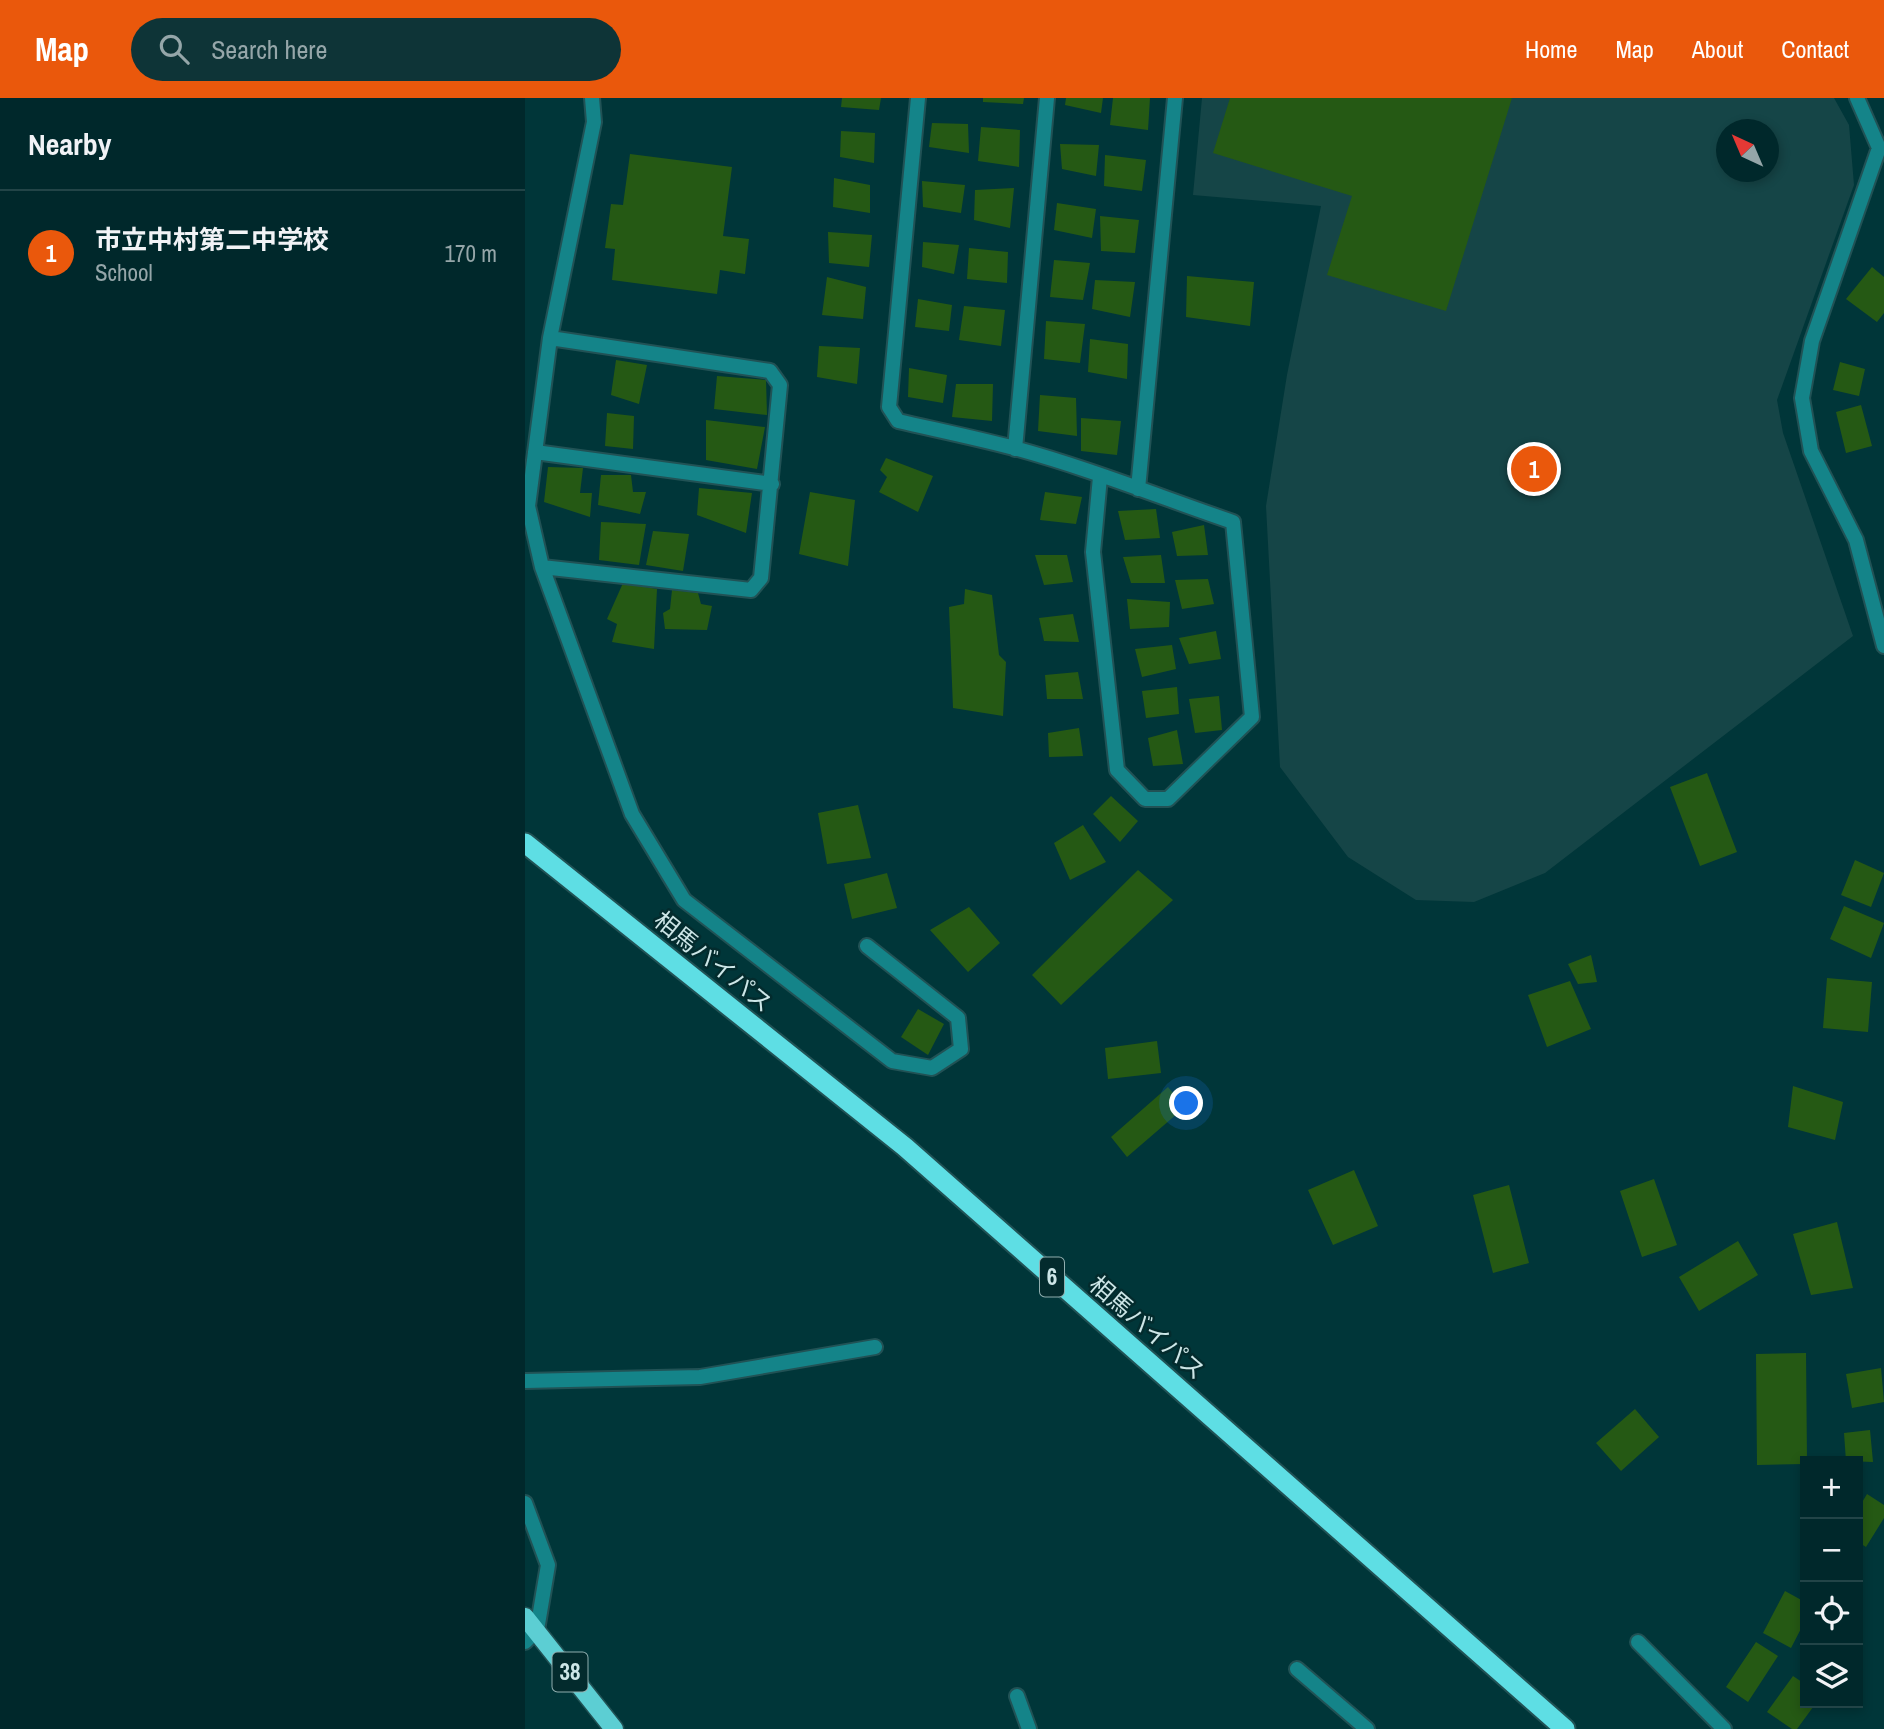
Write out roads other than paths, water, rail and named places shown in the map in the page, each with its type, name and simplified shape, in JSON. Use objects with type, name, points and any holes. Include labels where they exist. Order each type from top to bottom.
[{"type":"highway","name":"相馬バイパス","points":[[525,843],[905,1147],[1565,1729]]},
{"type":"main road","name":"38","points":[[529,1630],[614,1729]]},
{"type":"street","points":[[592,98],[594,122],[550,338],[528,506],[542,567],[632,814],[684,900],[892,1061],[932,1068],[961,1049],[958,1018],[867,946]]},
{"type":"street","points":[[918,98],[888,407],[898,421],[1015,449],[1138,489],[1233,522],[1252,718],[1168,799],[1145,799],[1117,769],[1093,552],[1100,477]]},
{"type":"street","points":[[1015,449],[1047,98]]},
{"type":"street","points":[[1138,489],[1175,98]]},
{"type":"street","points":[[1857,98],[1881,155],[1812,341],[1802,398],[1811,451],[1856,540],[1884,646]]},
{"type":"street","points":[[542,567],[751,590],[761,578],[780,386],[770,371],[550,338]]},
{"type":"street","points":[[535,452],[772,484]]},
{"type":"street","points":[[525,1381],[700,1377],[875,1347]]},
{"type":"street","points":[[525,1503],[548,1565],[529,1630]]},
{"type":"street","points":[[1638,1642],[1724,1729]]},
{"type":"street","points":[[1297,1669],[1367,1729]]},
{"type":"street","points":[[1017,1696],[1029,1729]]},
{"type":"place","name":"市立中村第二中学校","points":[[1534,469]]}]
